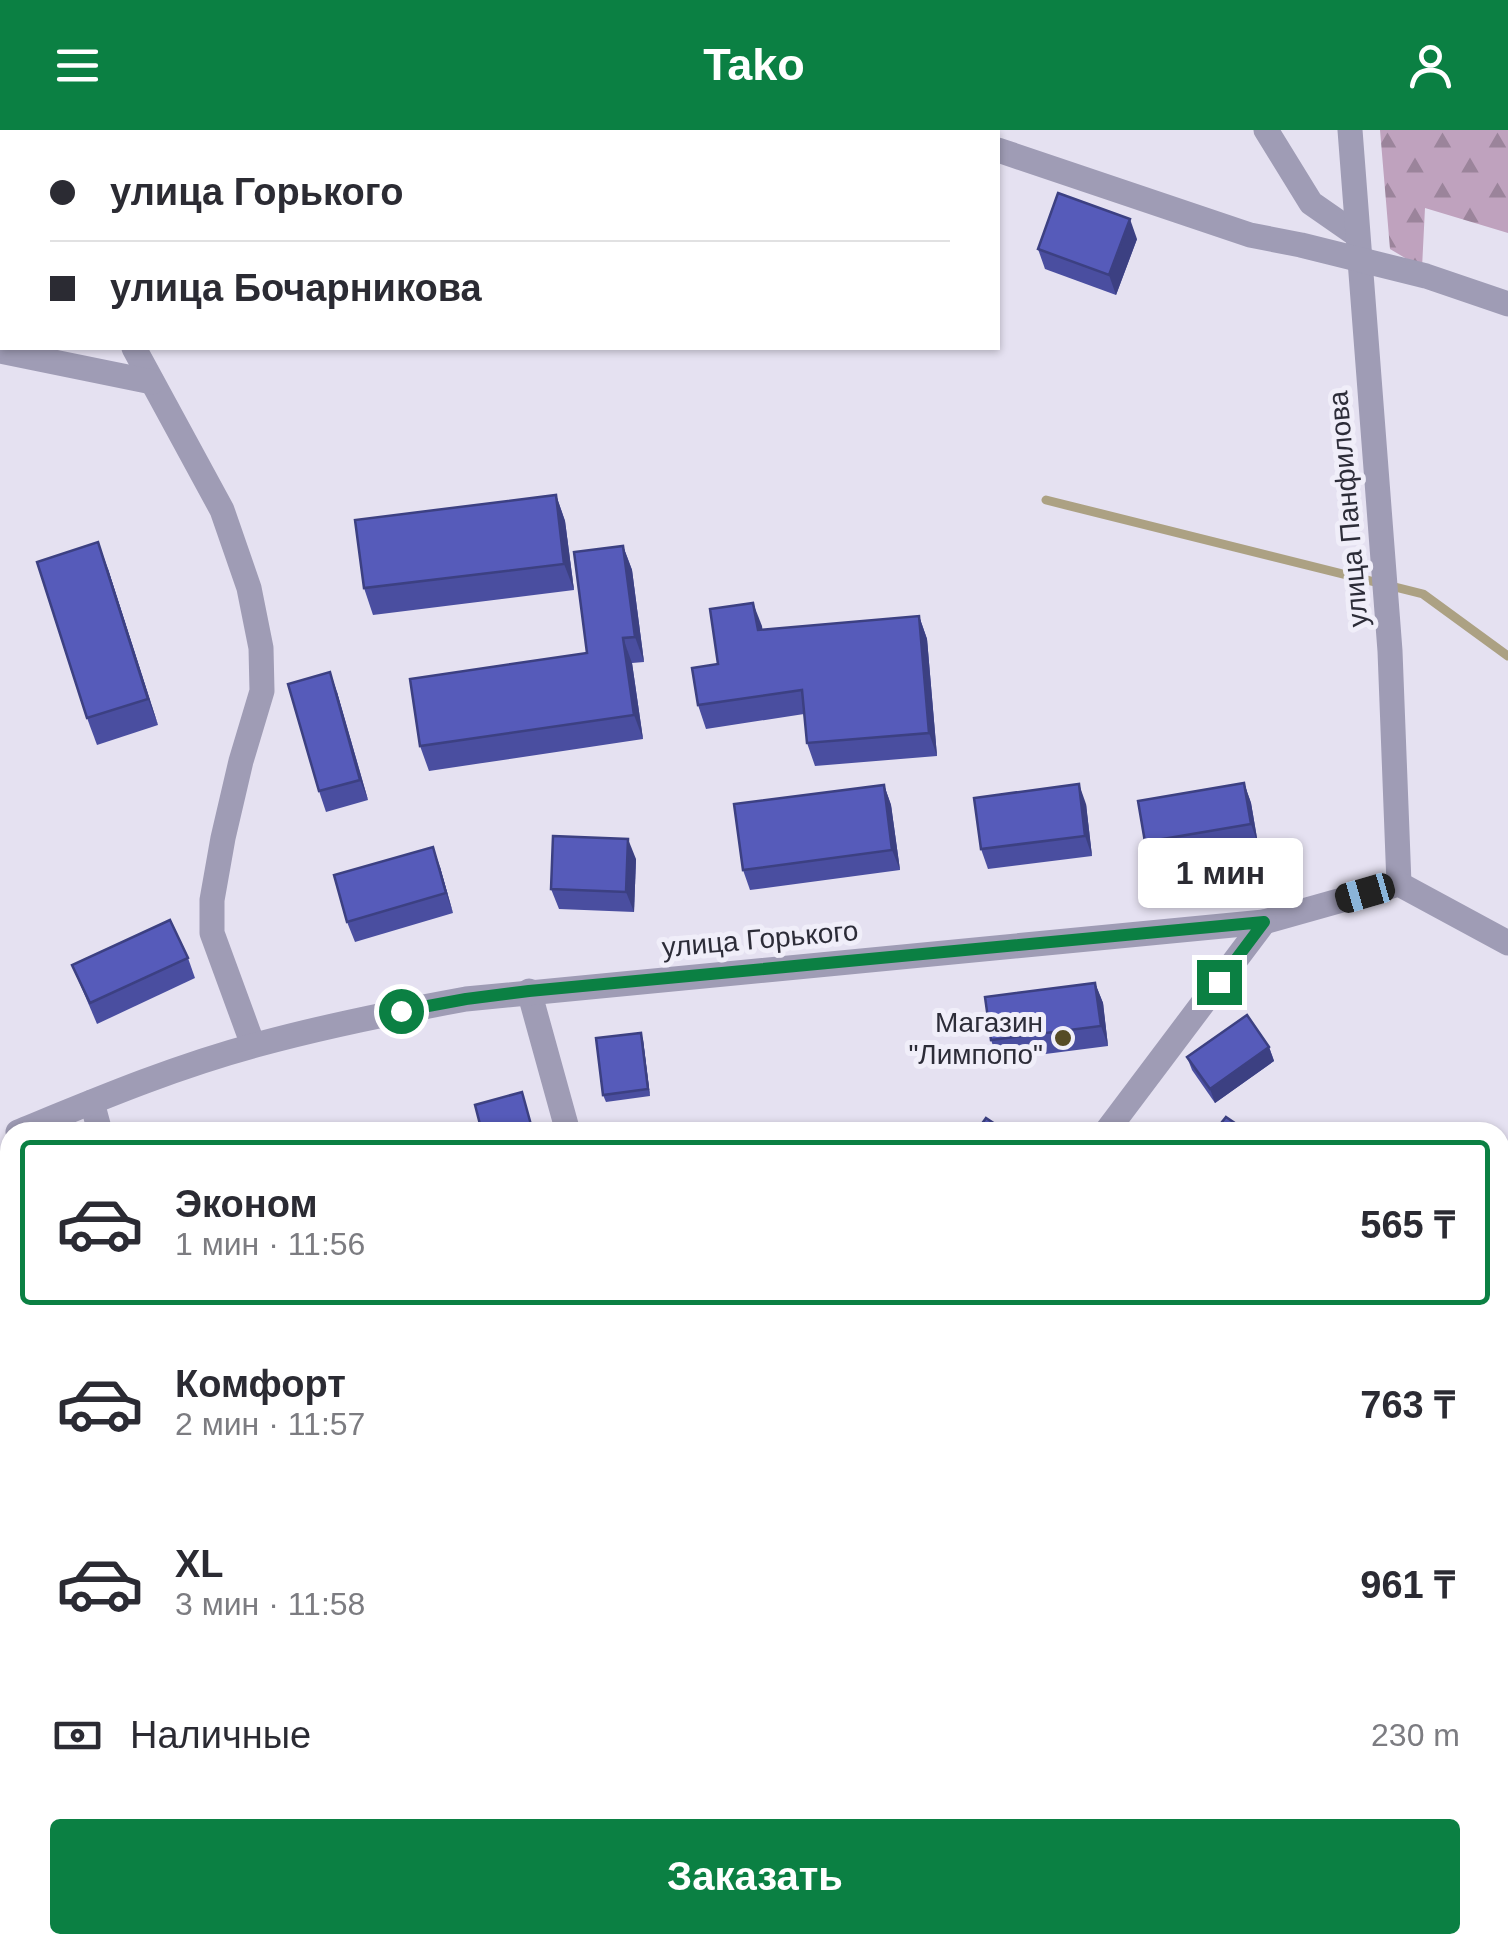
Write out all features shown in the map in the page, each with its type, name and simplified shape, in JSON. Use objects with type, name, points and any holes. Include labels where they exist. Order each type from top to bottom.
[{"type":"street","points":[[1266,130],[1311,203],[1357,247]]},
{"type":"street","name":"улица Панфилова","points":[[1350,130],[1390,651],[1399,884]]},
{"type":"street","points":[[1000,151],[1250,235],[1357,247],[1508,304]]},
{"type":"street","points":[[135,350],[222,510],[250,588],[261,648],[262,691],[241,761],[212,900],[212,933],[253,1045]]},
{"type":"street","points":[[0,351],[152,382]]},
{"type":"street","points":[[1399,884],[1508,943]]},
{"type":"street","name":"улица Горького","points":[[43,1122],[133,1085],[253,1045],[466,999],[1264,922],[1399,884]]},
{"type":"street","points":[[1114,1122],[1264,922]]},
{"type":"street","points":[[529,991],[565,1122]]},
{"type":"street","points":[[92,1102],[97,1122]]},
{"type":"green space","points":[[1380,130],[1508,130],[1508,233],[1425,208],[1422,268],[1390,249]]},
{"type":"building","points":[[1058,193],[1130,219],[1109,275],[1038,249]]},
{"type":"building","points":[[556,495],[564,564],[364,588],[355,520]]},
{"type":"building","points":[[98,542],[148,699],[87,718],[37,562]]},
{"type":"building","points":[[623,546],[635,637],[623,638],[634,715],[420,746],[410,679],[587,653],[574,552]]},
{"type":"building","points":[[753,603],[758,630],[919,616],[929,733],[807,743],[802,690],[698,705],[692,668],[718,664],[710,609]]},
{"type":"building","points":[[330,672],[360,780],[319,791],[288,684]]},
{"type":"building","points":[[1244,783],[1251,824],[1145,842],[1138,801]]},
{"type":"building","points":[[1079,784],[1085,836],[981,849],[974,798]]},
{"type":"building","points":[[884,785],[892,850],[743,870],[734,804]]},
{"type":"building","points":[[553,836],[628,839],[626,892],[551,889]]},
{"type":"building","points":[[433,847],[446,893],[347,922],[334,875]]},
{"type":"building","points":[[170,920],[188,958],[90,1003],[72,965]]},
{"type":"building","points":[[1095,983],[1101,1026],[991,1040],[985,997]]},
{"type":"building","points":[[1247,1015],[1269,1047],[1210,1089],[1187,1057]]},
{"type":"building","points":[[641,1033],[648,1089],[603,1095],[596,1038]]},
{"type":"building","points":[[522,1092],[530,1122],[479,1122],[475,1105]]},
{"type":"waterway","points":[[1046,500],[1423,594],[1508,656]]},
{"type":"place","name":"Магазин \"Лимпопо\"","points":[[1063,1038]]},
{"type":"route","points":[[401,1011],[529,991],[1264,922],[1219,982]]}]
